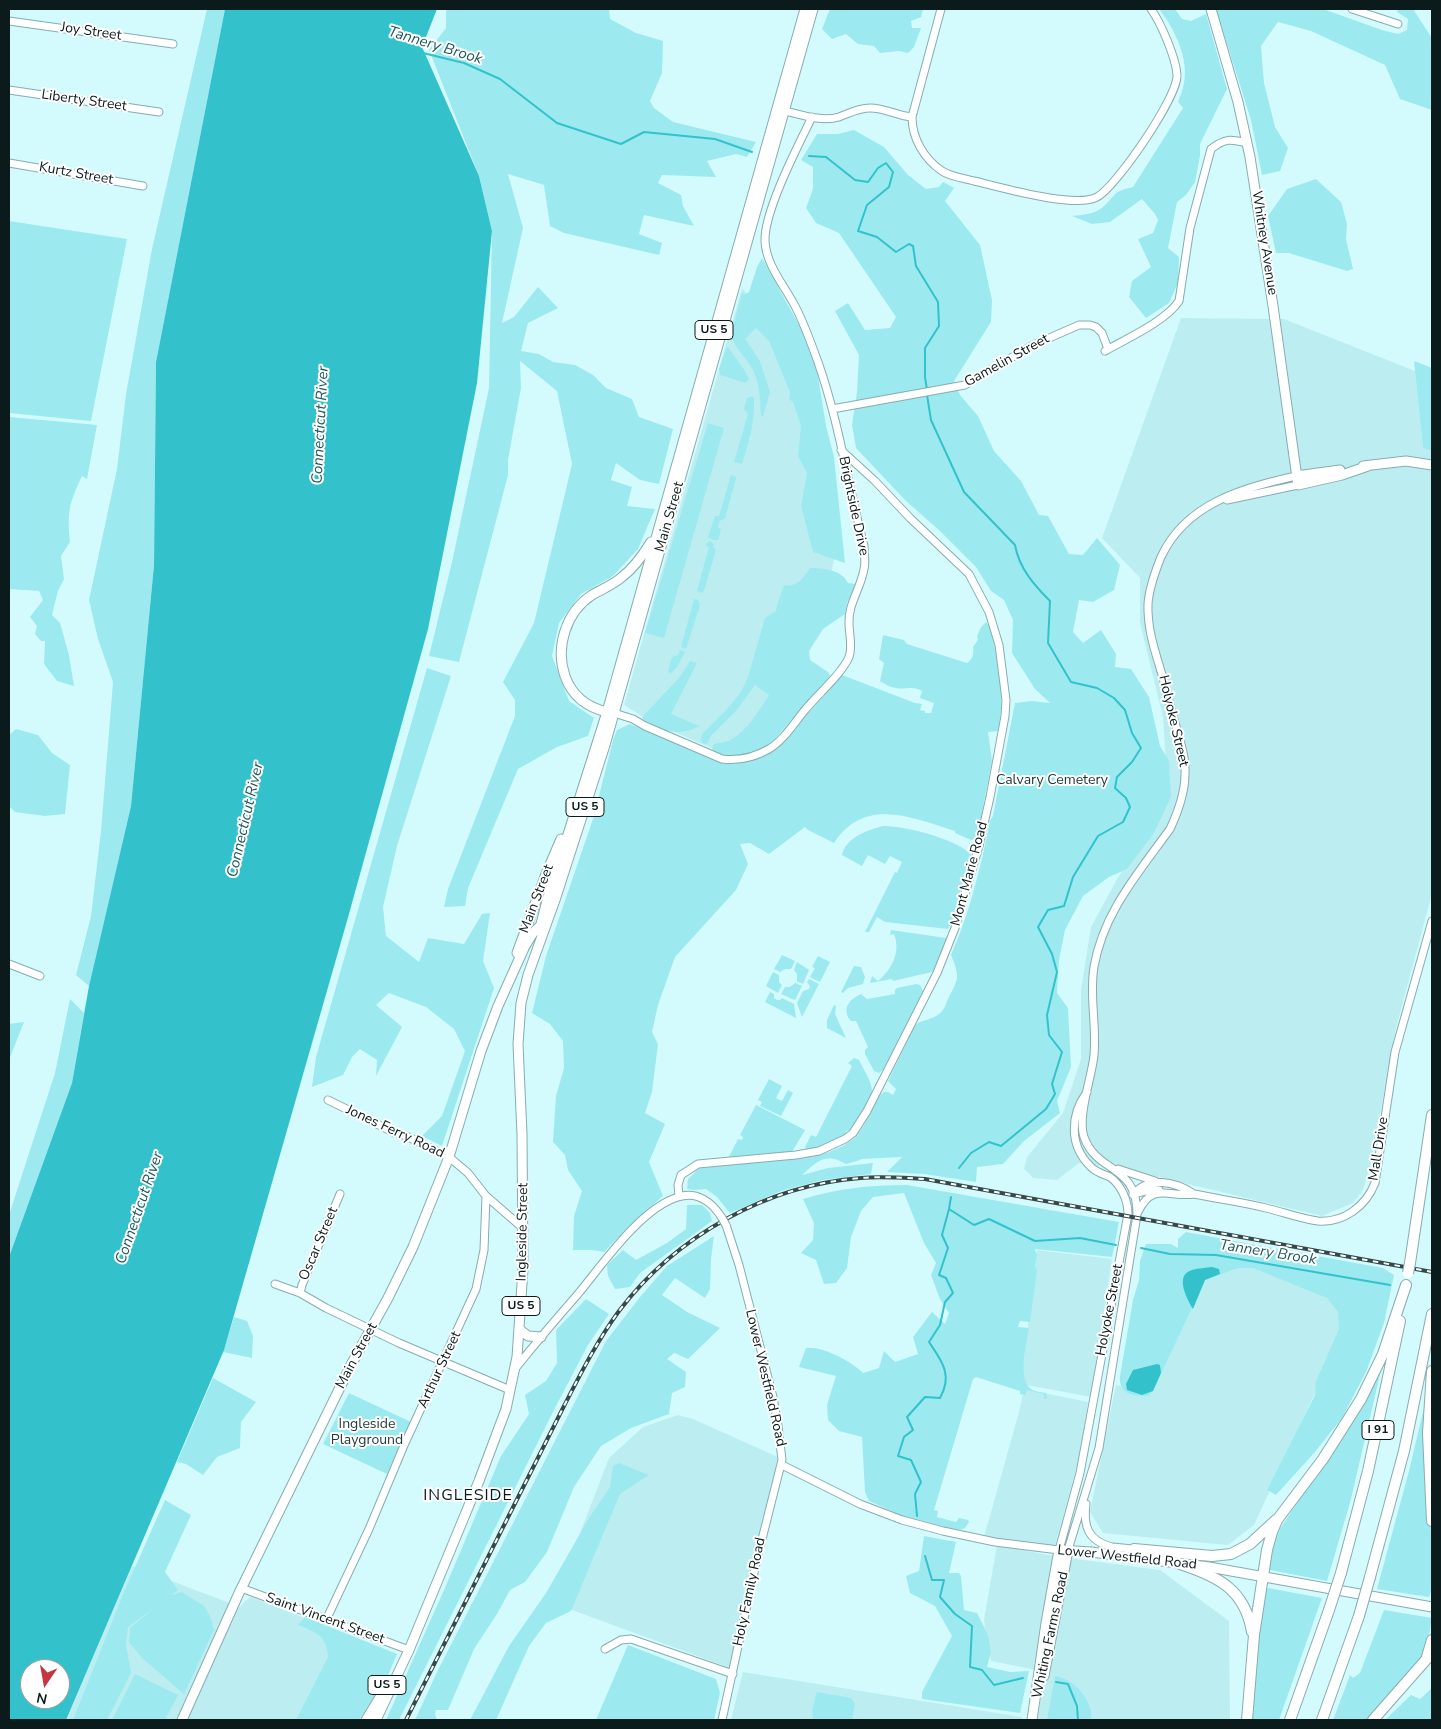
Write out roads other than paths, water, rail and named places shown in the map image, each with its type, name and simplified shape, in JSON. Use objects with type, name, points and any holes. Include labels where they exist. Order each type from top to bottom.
[{"type":"highway","name":"I 91","points":[[1290,1720],[1341,1573],[1378,1430],[1396,1346],[1432,1115]]},
{"type":"highway","points":[[1247,1720],[1253,1640],[1268,1542],[1277,1520],[1323,1459],[1361,1399],[1387,1344],[1406,1285]]},
{"type":"highway","name":"I 91","points":[[1322,1720],[1370,1577],[1404,1450],[1432,1314]]},
{"type":"highway","points":[[1432,1371],[1428,1452],[1432,1521]]},
{"type":"highway","points":[[1134,1549],[1220,1556],[1231,1554],[1250,1544],[1265,1528],[1277,1520]]},
{"type":"highway","points":[[1180,1564],[1208,1574],[1231,1589],[1247,1612],[1253,1640]]},
{"type":"highway","points":[[1373,1720],[1430,1655],[1432,1640]]},
{"type":"main road","name":"US 5","points":[[775,130],[805,9]]},
{"type":"main road","name":"US 5","points":[[775,130],[785,111],[813,9]]},
{"type":"main road","name":"Whitney Avenue","points":[[1211,10],[1238,102],[1247,143],[1273,306],[1297,480]]},
{"type":"main road","name":"Main Street","points":[[182,1720],[241,1588],[370,1328],[414,1247],[449,1156],[481,1051],[508,982],[546,874],[582,789],[610,713],[658,531],[775,130]]},
{"type":"main road","name":"Main Street","points":[[552,898],[610,713],[775,130]]},
{"type":"main road","points":[[1297,480],[1342,475],[1368,466],[1406,461],[1432,466]]},
{"type":"main road","points":[[610,713],[584,703],[570,687],[562,662],[564,635],[569,622],[581,604],[614,583],[630,570],[642,557],[658,531]]},
{"type":"main road","name":"Main Street","points":[[552,898],[582,789]]},
{"type":"main road","name":"Ingleside Street","points":[[537,946],[549,917],[552,898]]},
{"type":"main road","name":"Ingleside Street","points":[[376,1720],[409,1650],[479,1481],[501,1424],[510,1390],[519,1329],[524,1229],[518,1034],[521,1003],[537,946],[541,924],[552,898]]},
{"type":"main road","name":"Main Street","points":[[508,982],[533,933],[549,917]]},
{"type":"main road","points":[[519,1329],[528,1336],[541,1337]]},
{"type":"main road","name":"Lower Westfield Road","points":[[1064,1550],[1180,1564],[1432,1607]]},
{"type":"main road","name":"Whiting Farms Road","points":[[1033,1720],[1046,1624],[1064,1550]]},
{"type":"main road","name":"Ingleside Street","points":[[366,1720],[409,1650]]},
{"type":"street","points":[[941,9],[912,117],[914,133],[924,154],[937,168],[949,175],[1043,197],[1066,200],[1096,198],[1108,188],[1138,150],[1166,105],[1175,86],[1177,75],[1164,30],[1152,11]]},
{"type":"street","points":[[1352,9],[1398,24]]},
{"type":"street","name":"Joy Street","points":[[9,21],[173,44]]},
{"type":"street","name":"Liberty Street","points":[[9,90],[160,112]]},
{"type":"street","points":[[785,111],[812,117],[835,118],[853,111],[872,108],[912,117]]},
{"type":"street","name":"Brightside Drive","points":[[610,713],[633,719],[722,759],[747,758],[770,748],[787,732],[843,669],[850,655],[849,622],[852,603],[865,567],[864,546],[832,409],[818,362],[795,305],[772,267],[765,241],[768,223],[778,191],[812,117]]},
{"type":"street","name":"Gamelin Street","points":[[832,409],[952,389],[965,385],[1031,346],[1079,325],[1096,327],[1102,333],[1106,350],[1162,319],[1179,302],[1190,228],[1211,149],[1219,143],[1231,139],[1247,143]]},
{"type":"street","name":"Kurtz Street","points":[[9,162],[143,186]]},
{"type":"street","name":"Mont Marie Road","points":[[679,1196],[678,1186],[681,1175],[698,1164],[808,1154],[836,1144],[852,1133],[867,1111],[946,953],[964,902],[990,797],[1005,716],[1006,700],[999,645],[986,605],[969,574],[841,450]]},
{"type":"street","name":"Holyoke Street","points":[[1064,1550],[1088,1489],[1099,1448],[1137,1215],[1134,1194],[1128,1182],[1113,1167],[1094,1154],[1083,1134],[1082,1124],[1095,1053],[1094,968],[1105,928],[1119,899],[1170,829],[1179,807],[1186,773],[1182,748],[1150,630],[1148,605],[1150,591],[1154,573],[1167,544],[1191,518],[1214,502],[1297,480]]},
{"type":"street","name":"Mall Drive","points":[[1134,1194],[1154,1189],[1182,1196],[1194,1194],[1265,1208],[1317,1221],[1340,1218],[1361,1206],[1372,1190],[1376,1178],[1376,1165],[1395,1052],[1432,921]]},
{"type":"street","points":[[9,964],[40,976]]},
{"type":"street","name":"Holyoke Street","points":[[1064,1550],[1128,1214],[1122,1190],[1114,1181],[1089,1166],[1078,1147],[1074,1124],[1080,1101],[1087,1092]]},
{"type":"street","name":"Jones Ferry Road","points":[[328,1100],[393,1132],[449,1156],[468,1173],[486,1196],[524,1229]]},
{"type":"street","name":"Mall Drive","points":[[1113,1167],[1160,1182],[1184,1187],[1194,1194]]},
{"type":"street","points":[[1126,1203],[1143,1185],[1160,1182]]},
{"type":"street","points":[[1122,1190],[1134,1194]]},
{"type":"street","points":[[1137,1215],[1147,1197],[1164,1191]]},
{"type":"street","name":"Oscar Street","points":[[300,1293],[340,1194]]},
{"type":"street","name":"Arthur Street","points":[[327,1618],[476,1289],[484,1250],[486,1196]]},
{"type":"street","points":[[514,1370],[632,1230],[658,1208],[679,1196]]},
{"type":"street","name":"Lower Westfield Road","points":[[679,1196],[702,1198],[713,1206],[724,1221],[739,1265],[772,1397],[778,1426],[782,1465],[860,1504],[902,1520],[995,1542],[1064,1550]]},
{"type":"street","points":[[275,1284],[300,1293],[326,1308],[443,1362],[510,1390]]},
{"type":"street","name":"Holy Family Road","points":[[722,1720],[762,1536],[782,1465]]},
{"type":"street","points":[[1088,1489],[1084,1520],[1088,1533],[1102,1544],[1134,1549],[1156,1561]]},
{"type":"street","name":"Saint Vincent Street","points":[[241,1588],[327,1618],[409,1650]]},
{"type":"street","points":[[605,1649],[617,1641],[632,1639],[733,1674]]},
{"type":"water","name":"Connecticut River","points":[[225,9],[437,9],[422,47],[479,176],[492,231],[477,383],[428,629],[347,921],[224,1350],[66,1720],[9,1720],[9,1257],[72,1083],[89,986],[131,806],[154,565],[156,362]]},
{"type":"water","points":[[1212,1267],[1219,1269],[1220,1274],[1205,1280],[1193,1309],[1184,1288],[1184,1277],[1192,1270]]},
{"type":"water","points":[[1157,1364],[1160,1365],[1161,1373],[1153,1391],[1142,1395],[1127,1390],[1126,1384],[1133,1370]]},
{"type":"waterway","name":"Tannery Brook","points":[[423,53],[464,63],[500,79],[557,123],[621,144],[644,132],[715,139],[752,152]]},
{"type":"waterway","name":"Tannery Brook","points":[[809,156],[826,157],[855,180],[868,182],[878,168],[886,163],[893,172],[889,187],[867,205],[858,231],[877,237],[896,252],[909,244],[913,246],[916,266],[938,302],[939,326],[925,348],[927,390]]},
{"type":"waterway","name":"Tannery Brook","points":[[927,395],[931,420],[964,492],[1015,545],[1024,569],[1050,601],[1048,643],[1071,682],[1097,688],[1114,698],[1125,710],[1132,733],[1141,748],[1132,762],[1117,777],[1115,788],[1126,798],[1130,807],[1123,822],[1098,836],[1073,877],[1064,906],[1048,910],[1038,927],[1052,954],[1057,972],[1047,1015],[1049,1035],[1062,1052],[1052,1084],[1055,1094],[1046,1109],[1001,1146],[989,1142],[971,1153],[959,1168]]},
{"type":"waterway","name":"Tannery Brook","points":[[951,1197],[949,1209],[974,1225],[989,1219],[1035,1241],[1080,1238],[1116,1245]]},
{"type":"waterway","points":[[917,1516],[915,1494],[921,1482],[911,1460],[898,1456],[904,1437],[913,1430],[907,1417],[925,1397],[940,1398],[946,1382],[942,1362],[929,1342],[940,1325],[945,1302],[953,1293],[946,1278],[939,1275],[948,1248],[942,1235],[949,1209]]},
{"type":"waterway","name":"Tannery Brook","points":[[1141,1248],[1170,1254],[1216,1255],[1390,1285]]},
{"type":"waterway","points":[[925,1556],[932,1580],[944,1580],[940,1597],[955,1614],[972,1626],[970,1667],[982,1670],[994,1685],[1023,1678]]},
{"type":"waterway","points":[[1056,1682],[1068,1684],[1077,1706],[1078,1720]]},
{"type":"railway","points":[[406,1720],[570,1394],[611,1322],[642,1284],[668,1260],[696,1238],[726,1219],[758,1203],[792,1191],[826,1183],[869,1177],[925,1179],[1432,1272]]},
{"type":"district","name":"INGLESIDE","points":[[468,1496]]},
{"type":"park label","name":"Calvary Cemetery","points":[[1052,781]]},
{"type":"park label","name":"Ingleside Playground","points":[[367,1434]]}]
